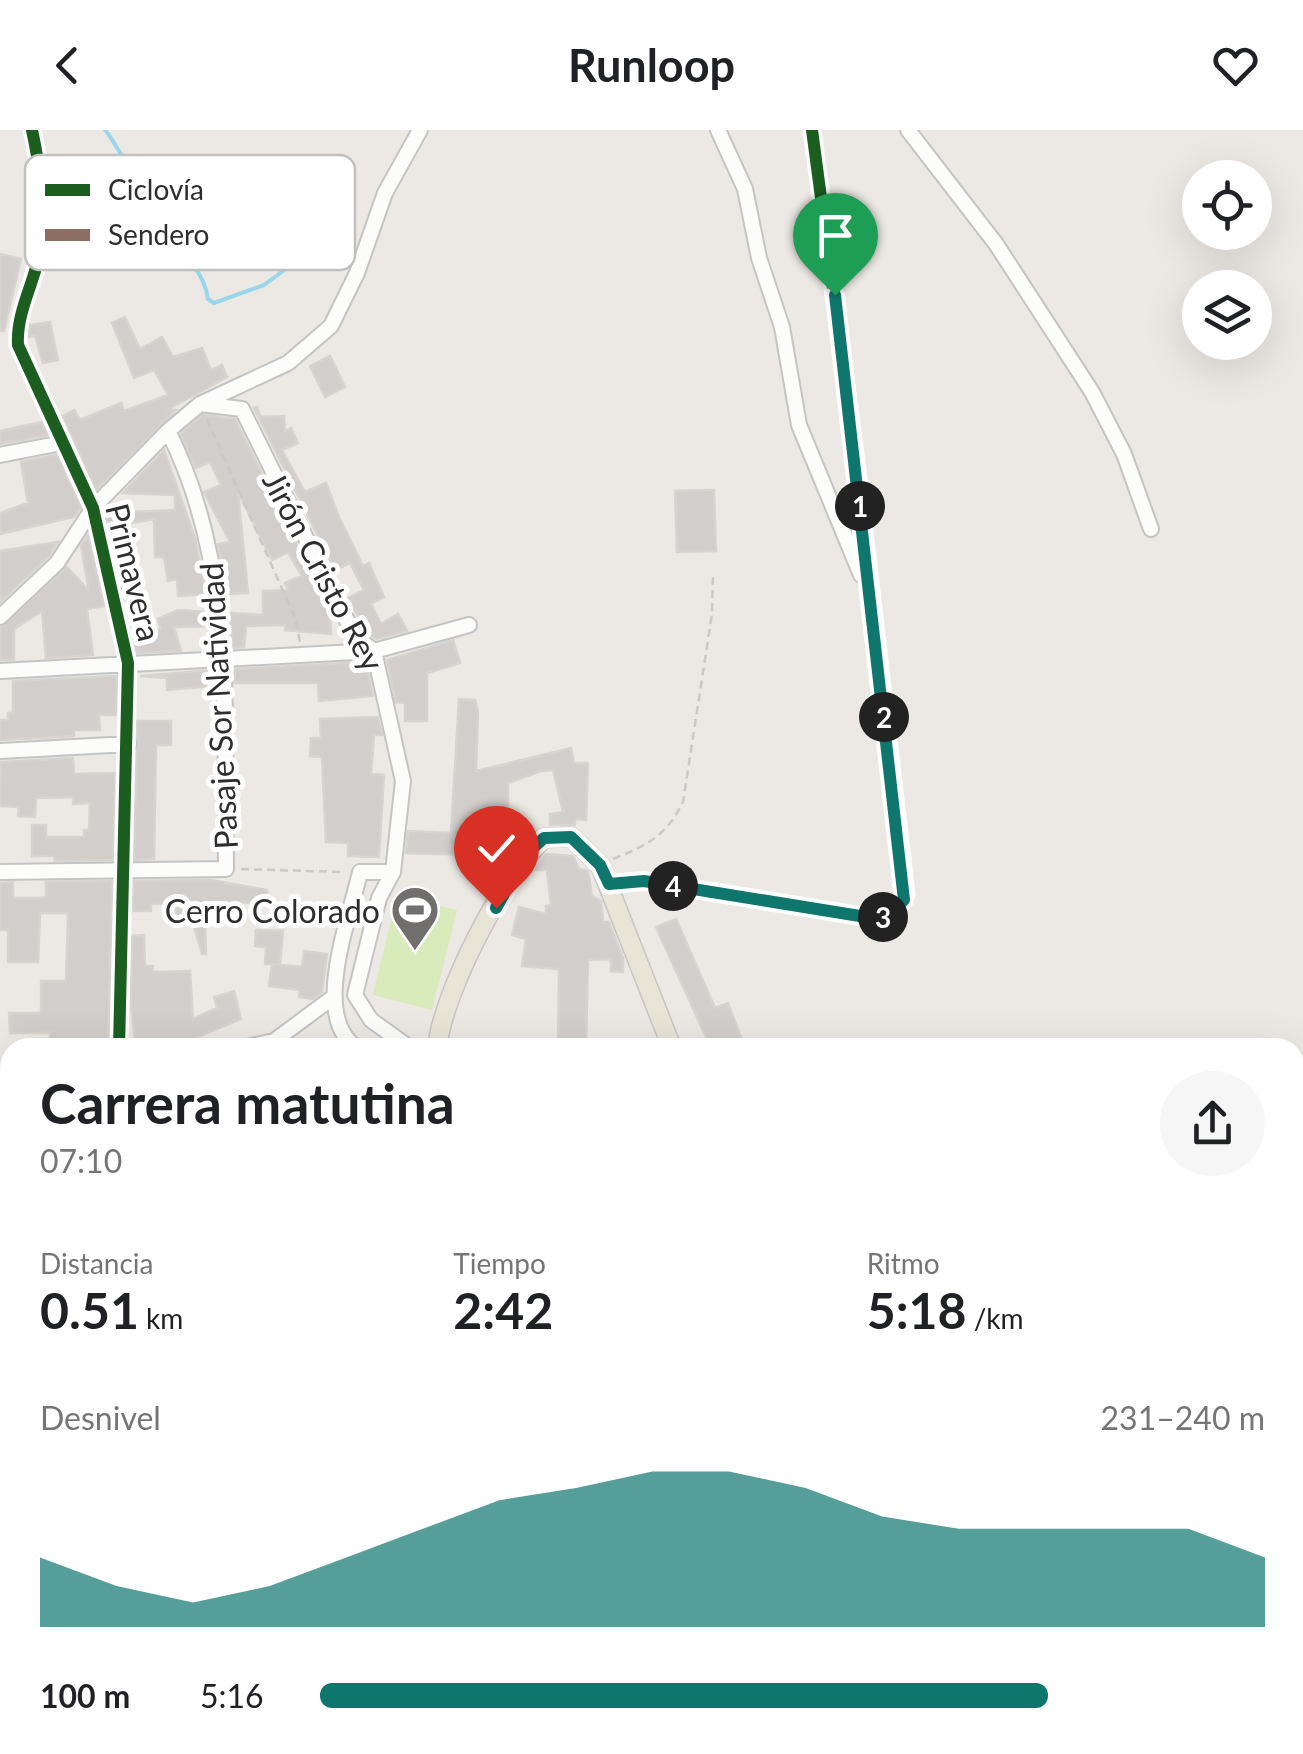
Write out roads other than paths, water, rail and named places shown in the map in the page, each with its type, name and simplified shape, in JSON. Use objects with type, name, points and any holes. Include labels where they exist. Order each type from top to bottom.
[{"type":"main road","points":[[438,1038],[442,1010],[454,981],[527,853],[544,838],[571,837],[600,865],[668,1038]]},
{"type":"street","name":"Primavera","points":[[32,130],[35,155]]},
{"type":"street","points":[[0,617],[57,563],[93,508],[168,431],[200,404],[288,363],[331,326],[356,273],[385,192],[420,130]]},
{"type":"street","points":[[718,130],[745,190],[759,258],[782,326],[799,424],[851,546],[870,604]]},
{"type":"street","points":[[609,884],[644,881],[872,918],[896,910],[906,888],[854,444],[812,130]]},
{"type":"street","points":[[908,130],[996,244],[1092,392],[1118,439],[1151,529]]},
{"type":"street","name":"Primavera","points":[[35,270],[20,318],[18,345],[93,508],[128,663],[119,1038]]},
{"type":"street","name":"Jirón Cristo Rey","points":[[200,404],[242,409],[344,617],[358,640],[374,651],[403,781],[393,872],[379,898],[355,995],[372,1020],[396,1038]]},
{"type":"street","name":"Pasaje Sor Natividad","points":[[125,870],[226,869],[222,661],[202,510],[168,431]]},
{"type":"street","points":[[0,455],[62,442]]},
{"type":"street","points":[[0,671],[374,651],[468,624]]},
{"type":"street","points":[[0,751],[129,744]]},
{"type":"street","points":[[0,872],[125,870]]},
{"type":"street","points":[[343,1038],[332,998],[360,872],[393,872]]},
{"type":"street","points":[[278,1038],[332,998]]},
{"type":"waterway","points":[[105,130],[121,155]]},
{"type":"waterway","points":[[196,270],[208,299],[214,303],[264,285],[283,270]]},
{"type":"place","name":"Cerro Colorado","points":[[415,952]]}]
